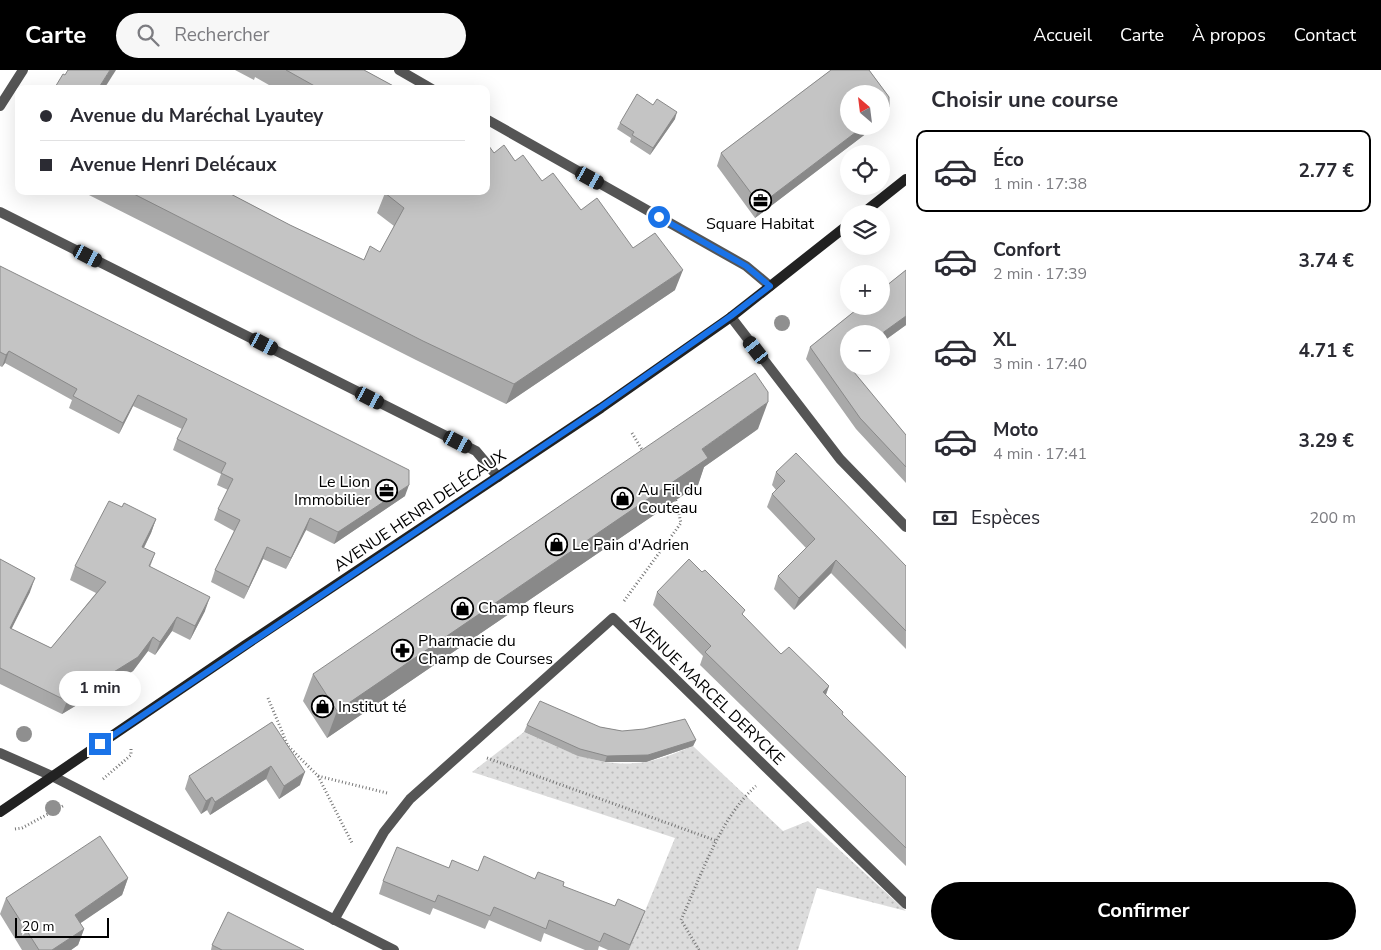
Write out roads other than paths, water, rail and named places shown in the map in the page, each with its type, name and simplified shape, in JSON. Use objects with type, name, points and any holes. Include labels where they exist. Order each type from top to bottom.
[{"type":"street","points":[[0,106],[23,70]]},
{"type":"street","points":[[399,70],[425,85]]},
{"type":"street","points":[[490,121],[746,266],[770,286]]},
{"type":"street","points":[[873,205],[906,179]]},
{"type":"street","points":[[0,212],[476,451],[498,478]]},
{"type":"street","name":"AVENUE HENRI DELÉCAUX","points":[[0,812],[600,408],[731,316],[840,231]]},
{"type":"street","points":[[731,316],[840,459],[906,527]]},
{"type":"street","name":"AVENUE MARCEL DERYCKE","points":[[334,920],[384,832],[410,799],[613,618],[906,904]]},
{"type":"street","points":[[0,752],[52,776],[394,950]]},
{"type":"place","name":"Square Habitat","points":[[760,200]]},
{"type":"place","name":"Le Lion Immobilier","points":[[386,491]]},
{"type":"place","name":"Au Fil du Couteau","points":[[622,499]]},
{"type":"place","name":"Le Pain d'Adrien","points":[[556,545]]},
{"type":"place","name":"Champ fleurs","points":[[462,608]]},
{"type":"place","name":"Pharmacie du Champ de Courses","points":[[402,650]]},
{"type":"place","name":"Institut té","points":[[322,707]]}]
